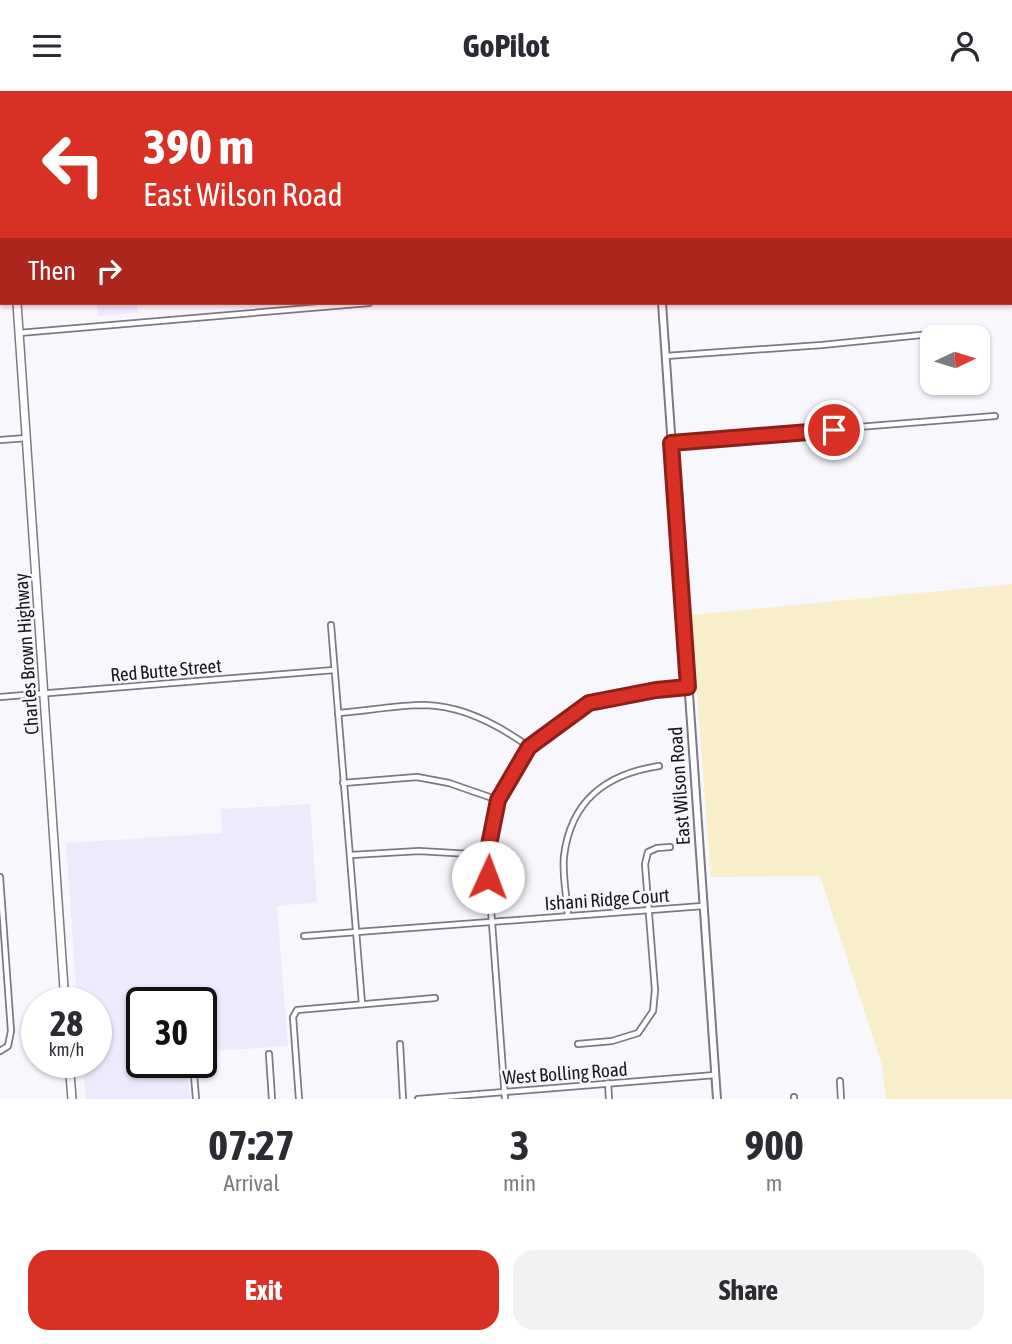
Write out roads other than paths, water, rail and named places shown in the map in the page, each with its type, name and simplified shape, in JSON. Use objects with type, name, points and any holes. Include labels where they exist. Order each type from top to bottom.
[{"type":"main road","name":"Charles Brown Highway","points":[[17,305],[64,987]]},
{"type":"main road","points":[[70,1078],[72,1099]]},
{"type":"street","points":[[19,333],[346,305]]},
{"type":"street","name":"East Wilson Road","points":[[662,305],[716,1099]]},
{"type":"street","points":[[666,356],[920,335]]},
{"type":"street","points":[[671,443],[995,416]]},
{"type":"street","points":[[0,440],[27,438]]},
{"type":"street","points":[[331,625],[362,1004]]},
{"type":"street","name":"Red Butte Street","points":[[0,697],[334,670]]},
{"type":"street","points":[[505,1099],[487,855],[498,800],[529,747],[589,703],[656,690],[688,687]]},
{"type":"street","points":[[338,713],[426,705],[457,711],[489,722],[529,747]]},
{"type":"street","points":[[568,916],[564,857],[581,806],[598,788],[622,775],[659,766]]},
{"type":"street","points":[[343,783],[417,777],[449,783],[498,800]]},
{"type":"street","points":[[578,1044],[612,1041],[638,1033],[653,1011],[655,990],[645,864],[648,852],[670,847]]},
{"type":"street","points":[[351,855],[419,851],[487,855]]},
{"type":"street","points":[[0,877],[3,963],[11,1031],[8,1046],[0,1051]]},
{"type":"street","name":"Ishani Ridge Court","points":[[304,936],[703,907]]},
{"type":"street","points":[[299,1099],[293,1017],[297,1010],[435,998]]},
{"type":"street","points":[[400,1044],[403,1099]]},
{"type":"street","points":[[268,1054],[272,1099]]},
{"type":"street","name":"West Bolling Road","points":[[418,1099],[715,1075]]},
{"type":"street","points":[[194,1078],[196,1099]]},
{"type":"street","points":[[840,1081],[841,1099]]},
{"type":"street","points":[[608,1083],[609,1099]]}]
